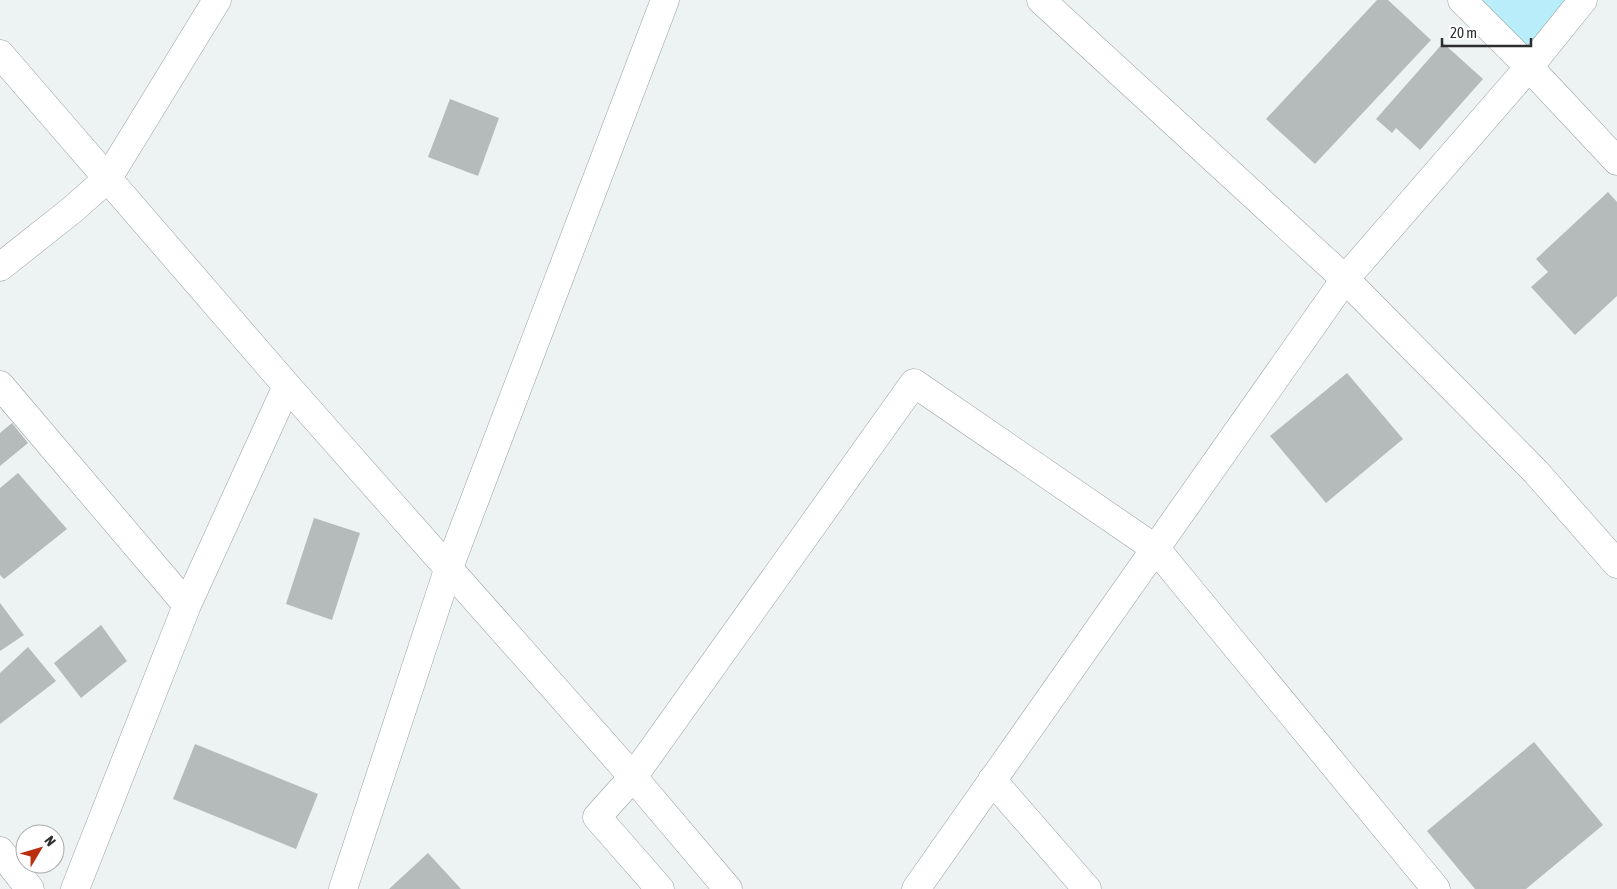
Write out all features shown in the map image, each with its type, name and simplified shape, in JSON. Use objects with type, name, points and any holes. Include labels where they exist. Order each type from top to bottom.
[{"type":"street","points":[[0,267],[72,210],[108,178],[217,0]]},
{"type":"street","points":[[343,889],[448,570],[665,0]]},
{"type":"street","points":[[1041,0],[1345,279],[1536,472],[1617,564]]},
{"type":"street","points":[[1462,0],[1529,67],[1617,161]]},
{"type":"street","points":[[916,889],[1345,279],[1529,67],[1583,0]]},
{"type":"street","points":[[0,54],[286,386],[633,777],[728,889]]},
{"type":"street","points":[[660,889],[597,816],[633,777],[914,382],[1156,548],[1436,889]]},
{"type":"street","points":[[0,385],[188,605]]},
{"type":"street","points":[[75,889],[188,605],[286,386]]},
{"type":"street","points":[[992,780],[1086,889]]},
{"type":"street","points":[[0,851],[30,889]]},
{"type":"shaded area","points":[[1462,0],[1577,0],[1529,67]]},
{"type":"building","points":[[1377,0],[1388,0],[1431,40],[1315,164],[1266,119]]},
{"type":"building","points":[[1443,43],[1483,79],[1420,150],[1396,128],[1392,133],[1376,119]]},
{"type":"building","points":[[450,99],[499,118],[478,176],[428,157]]},
{"type":"building","points":[[1608,192],[1617,202],[1617,296],[1575,335],[1531,287],[1548,272],[1536,259]]},
{"type":"building","points":[[1347,373],[1403,439],[1326,503],[1270,436]]},
{"type":"building","points":[[12,423],[28,443],[0,466],[0,433]]},
{"type":"building","points":[[18,473],[67,529],[4,579],[0,575],[0,488]]},
{"type":"building","points":[[314,518],[360,533],[332,620],[286,604]]},
{"type":"building","points":[[0,603],[24,635],[0,651]]},
{"type":"building","points":[[101,625],[127,661],[81,698],[54,663]]},
{"type":"building","points":[[28,647],[56,681],[0,724],[0,673]]},
{"type":"building","points":[[1534,742],[1603,825],[1526,889],[1475,889],[1427,831]]},
{"type":"building","points":[[195,744],[318,794],[296,849],[173,799]]},
{"type":"building","points":[[428,853],[461,889],[389,889]]}]
